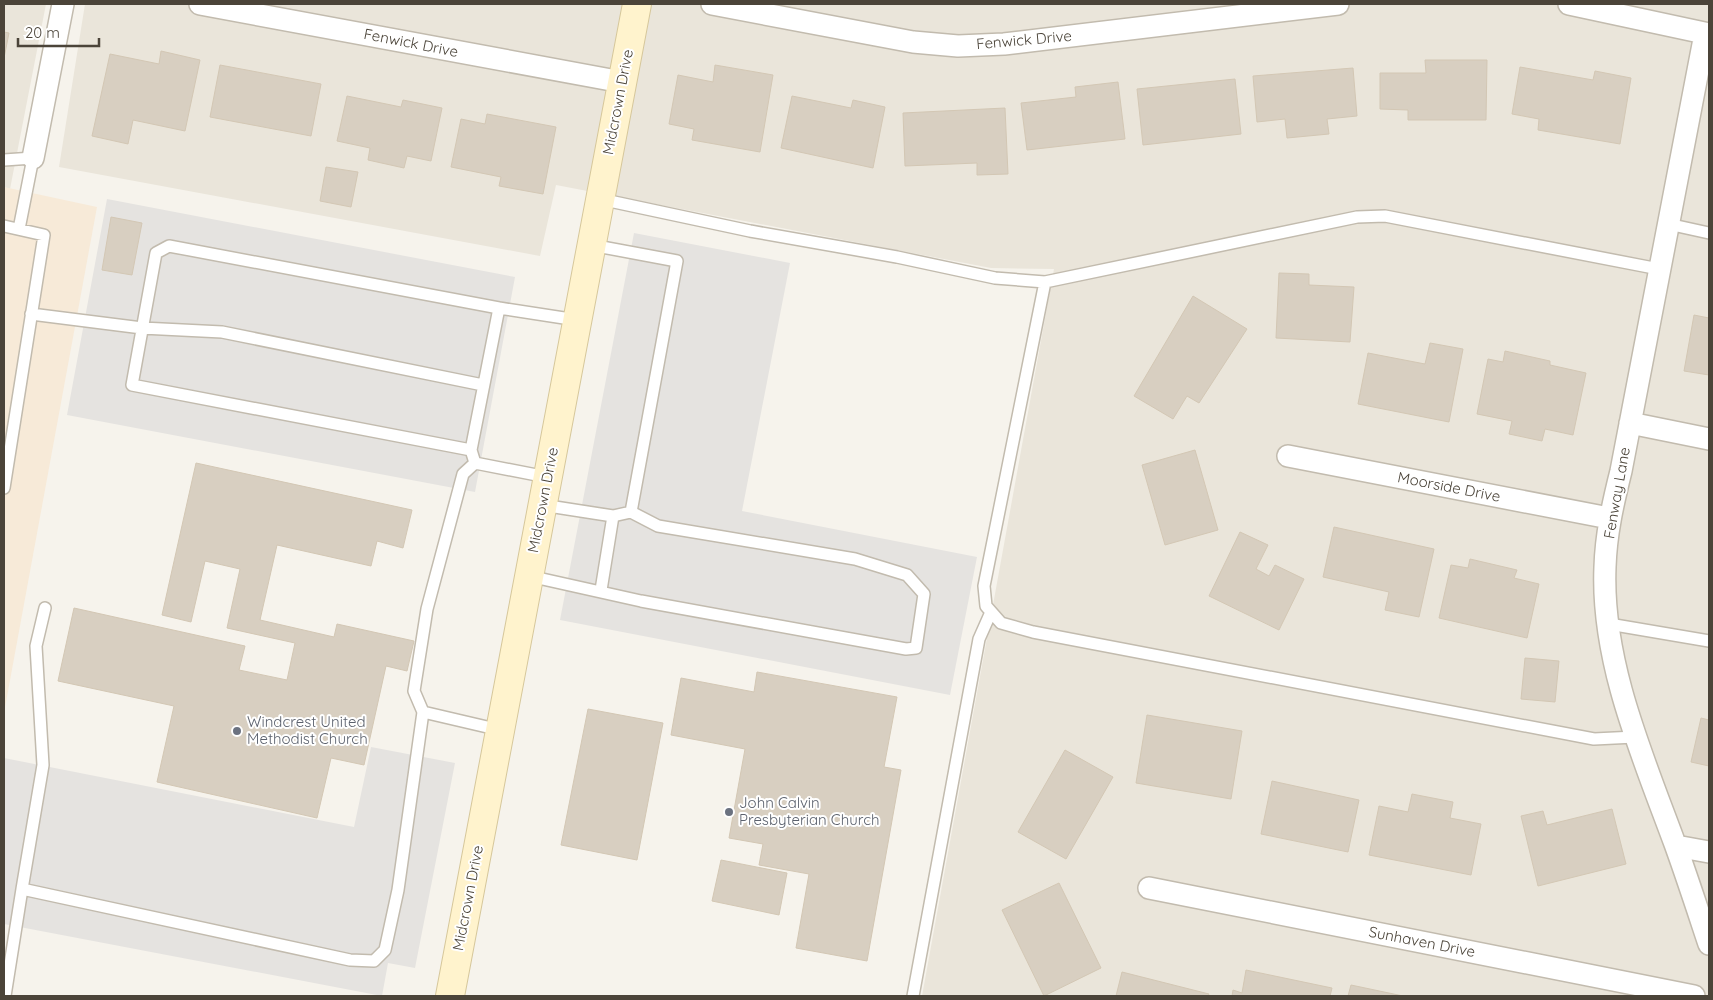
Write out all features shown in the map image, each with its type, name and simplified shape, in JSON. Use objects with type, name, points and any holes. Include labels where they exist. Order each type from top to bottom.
[{"type":"street","points":[[33,158],[63,4]]},
{"type":"street","name":"Fenwick Drive","points":[[200,4],[622,82]]},
{"type":"street","name":"Midcrown Drive","points":[[450,996],[637,4]]},
{"type":"street","name":"Fenwick Drive","points":[[712,4],[913,42],[958,46],[1004,44],[1338,4]]},
{"type":"street","points":[[1570,4],[1707,34]]},
{"type":"street","name":"Fenway Lane","points":[[1707,34],[1630,423],[1609,518],[1605,568],[1613,650],[1635,737],[1676,846],[1709,944]]},
{"type":"street","points":[[1630,423],[1709,439]]},
{"type":"street","name":"Moorside Drive","points":[[1288,456],[1609,518]]},
{"type":"street","points":[[1676,846],[1709,852]]},
{"type":"street","name":"Sunhaven Drive","points":[[1149,888],[1694,996]]},
{"type":"lane","points":[[4,160],[33,158],[19,229]]},
{"type":"lane","points":[[600,199],[750,231],[896,257],[995,278],[1045,282],[1357,217],[1384,216],[1659,269]]},
{"type":"lane","points":[[1668,224],[1709,233]]},
{"type":"lane","points":[[4,226],[44,235],[4,488]]},
{"type":"lane","points":[[591,244],[677,261],[631,512]]},
{"type":"lane","points":[[471,450],[132,385],[156,253],[169,246],[499,308],[577,320]]},
{"type":"lane","points":[[1045,282],[984,586],[986,606],[1001,623],[1033,632],[1594,739],[1635,737]]},
{"type":"lane","points":[[475,463],[471,450],[499,308]]},
{"type":"lane","points":[[31,314],[142,328],[222,332],[483,385]]},
{"type":"lane","points":[[475,463],[548,477]]},
{"type":"lane","points":[[22,889],[350,960],[374,961],[385,950],[398,890],[423,712],[414,691],[427,609],[463,474],[475,463]]},
{"type":"lane","points":[[529,576],[601,590],[641,601],[906,650],[916,648],[924,594],[907,575],[855,559],[658,526],[631,512],[613,516],[542,505]]},
{"type":"lane","points":[[601,590],[613,516]]},
{"type":"lane","points":[[5,996],[43,765],[36,646],[45,608]]},
{"type":"lane","points":[[913,996],[979,639],[991,612]]},
{"type":"lane","points":[[1609,624],[1709,642]]},
{"type":"lane","points":[[423,712],[500,730]]},
{"type":"shaded area","points":[[4,4],[46,4],[10,189],[4,187]]},
{"type":"shaded area","points":[[85,4],[1709,4],[1709,996],[922,996],[1054,269],[991,268],[556,185],[540,256],[59,167]]},
{"type":"shaded area","points":[[4,187],[97,207],[4,713]]},
{"type":"shaded area","points":[[107,199],[515,277],[475,492],[67,415]]},
{"type":"shaded area","points":[[634,233],[790,263],[742,511],[977,557],[950,695],[560,620]]},
{"type":"shaded area","points":[[371,747],[455,763],[415,968],[388,963],[382,996],[4,924],[4,758],[354,827]]},
{"type":"building","points":[[4,32],[9,33],[4,58]]},
{"type":"building","points":[[161,51],[200,60],[185,131],[133,120],[128,144],[92,136],[110,54],[159,64]]},
{"type":"building","points":[[1425,60],[1487,60],[1486,120],[1408,120],[1408,110],[1380,109],[1380,73],[1426,73]]},
{"type":"building","points":[[220,65],[321,84],[311,136],[210,117]]},
{"type":"building","points":[[715,65],[773,75],[760,152],[692,140],[694,129],[669,124],[678,75],[713,82]]},
{"type":"building","points":[[1520,67],[1593,80],[1595,71],[1631,78],[1620,144],[1538,130],[1539,119],[1512,114]]},
{"type":"building","points":[[1353,68],[1357,116],[1327,119],[1329,134],[1287,138],[1285,119],[1257,122],[1253,76]]},
{"type":"building","points":[[1235,79],[1241,134],[1143,145],[1137,89]]},
{"type":"building","points":[[1118,82],[1125,139],[1027,150],[1021,103],[1076,97],[1075,87]]},
{"type":"building","points":[[347,96],[401,107],[403,100],[442,108],[431,161],[407,156],[404,168],[368,160],[370,148],[337,141]]},
{"type":"building","points":[[792,96],[851,108],[853,100],[885,107],[873,168],[781,148]]},
{"type":"building","points":[[1005,108],[1008,174],[977,175],[977,163],[905,166],[903,113]]},
{"type":"building","points":[[487,114],[556,127],[543,194],[499,186],[501,177],[451,167],[461,119],[485,124]]},
{"type":"building","points":[[326,167],[358,172],[351,207],[320,201]]},
{"type":"building","points":[[111,217],[142,223],[132,275],[102,270]]},
{"type":"building","points":[[1279,273],[1309,274],[1309,285],[1354,287],[1350,342],[1276,338]]},
{"type":"building","points":[[1193,296],[1247,329],[1199,403],[1187,396],[1173,419],[1134,396]]},
{"type":"building","points":[[1694,315],[1709,318],[1709,375],[1684,371]]},
{"type":"building","points":[[1430,343],[1463,349],[1449,422],[1358,404],[1368,353],[1425,364]]},
{"type":"building","points":[[1505,351],[1550,361],[1550,365],[1586,373],[1573,435],[1545,429],[1542,441],[1509,434],[1512,421],[1477,414],[1488,359],[1503,362]]},
{"type":"building","points":[[1195,450],[1218,530],[1165,545],[1142,465]]},
{"type":"building","points":[[196,463],[412,510],[403,548],[377,541],[371,566],[277,545],[260,620],[334,637],[337,624],[414,641],[407,671],[386,666],[364,765],[331,758],[317,818],[157,782],[174,706],[58,681],[74,608],[245,646],[239,670],[287,680],[295,643],[227,628],[240,569],[205,561],[191,622],[162,615]]},
{"type":"building","points":[[1334,527],[1434,549],[1419,617],[1385,610],[1389,592],[1323,577]]},
{"type":"building","points":[[1240,532],[1268,545],[1256,569],[1269,576],[1275,565],[1304,579],[1279,630],[1209,596]]},
{"type":"building","points":[[1470,559],[1517,570],[1514,578],[1539,584],[1527,638],[1439,618],[1451,565],[1468,568]]},
{"type":"building","points":[[1525,658],[1559,661],[1555,702],[1521,699]]},
{"type":"building","points":[[757,672],[897,697],[884,767],[901,770],[867,961],[796,948],[809,874],[759,865],[763,844],[729,838],[745,749],[671,735],[681,678],[754,692]]},
{"type":"building","points":[[588,709],[663,723],[637,860],[561,845]]},
{"type":"building","points":[[1147,715],[1242,731],[1231,799],[1136,783]]},
{"type":"building","points":[[1701,718],[1709,720],[1709,766],[1691,762]]},
{"type":"building","points":[[1065,750],[1113,777],[1066,859],[1018,832]]},
{"type":"building","points":[[1272,781],[1359,800],[1348,852],[1261,834]]},
{"type":"building","points":[[1412,794],[1453,802],[1450,818],[1481,824],[1471,875],[1369,855],[1379,806],[1408,812]]},
{"type":"building","points":[[1612,809],[1626,864],[1538,886],[1521,816],[1543,811],[1547,825]]},
{"type":"building","points":[[721,860],[787,873],[779,915],[712,901]]},
{"type":"building","points":[[1059,883],[1101,968],[1044,996],[1002,910]]},
{"type":"building","points":[[1246,970],[1332,988],[1330,996],[1232,996],[1233,990],[1242,993]]},
{"type":"building","points":[[1122,972],[1209,994],[1208,996],[1116,996]]},
{"type":"building","points":[[1351,985],[1403,996],[1348,996]]},
{"type":"place","name":"Windcrest United Methodist Church","points":[[237,731]]},
{"type":"place","name":"John Calvin Presbyterian Church","points":[[729,812]]}]
